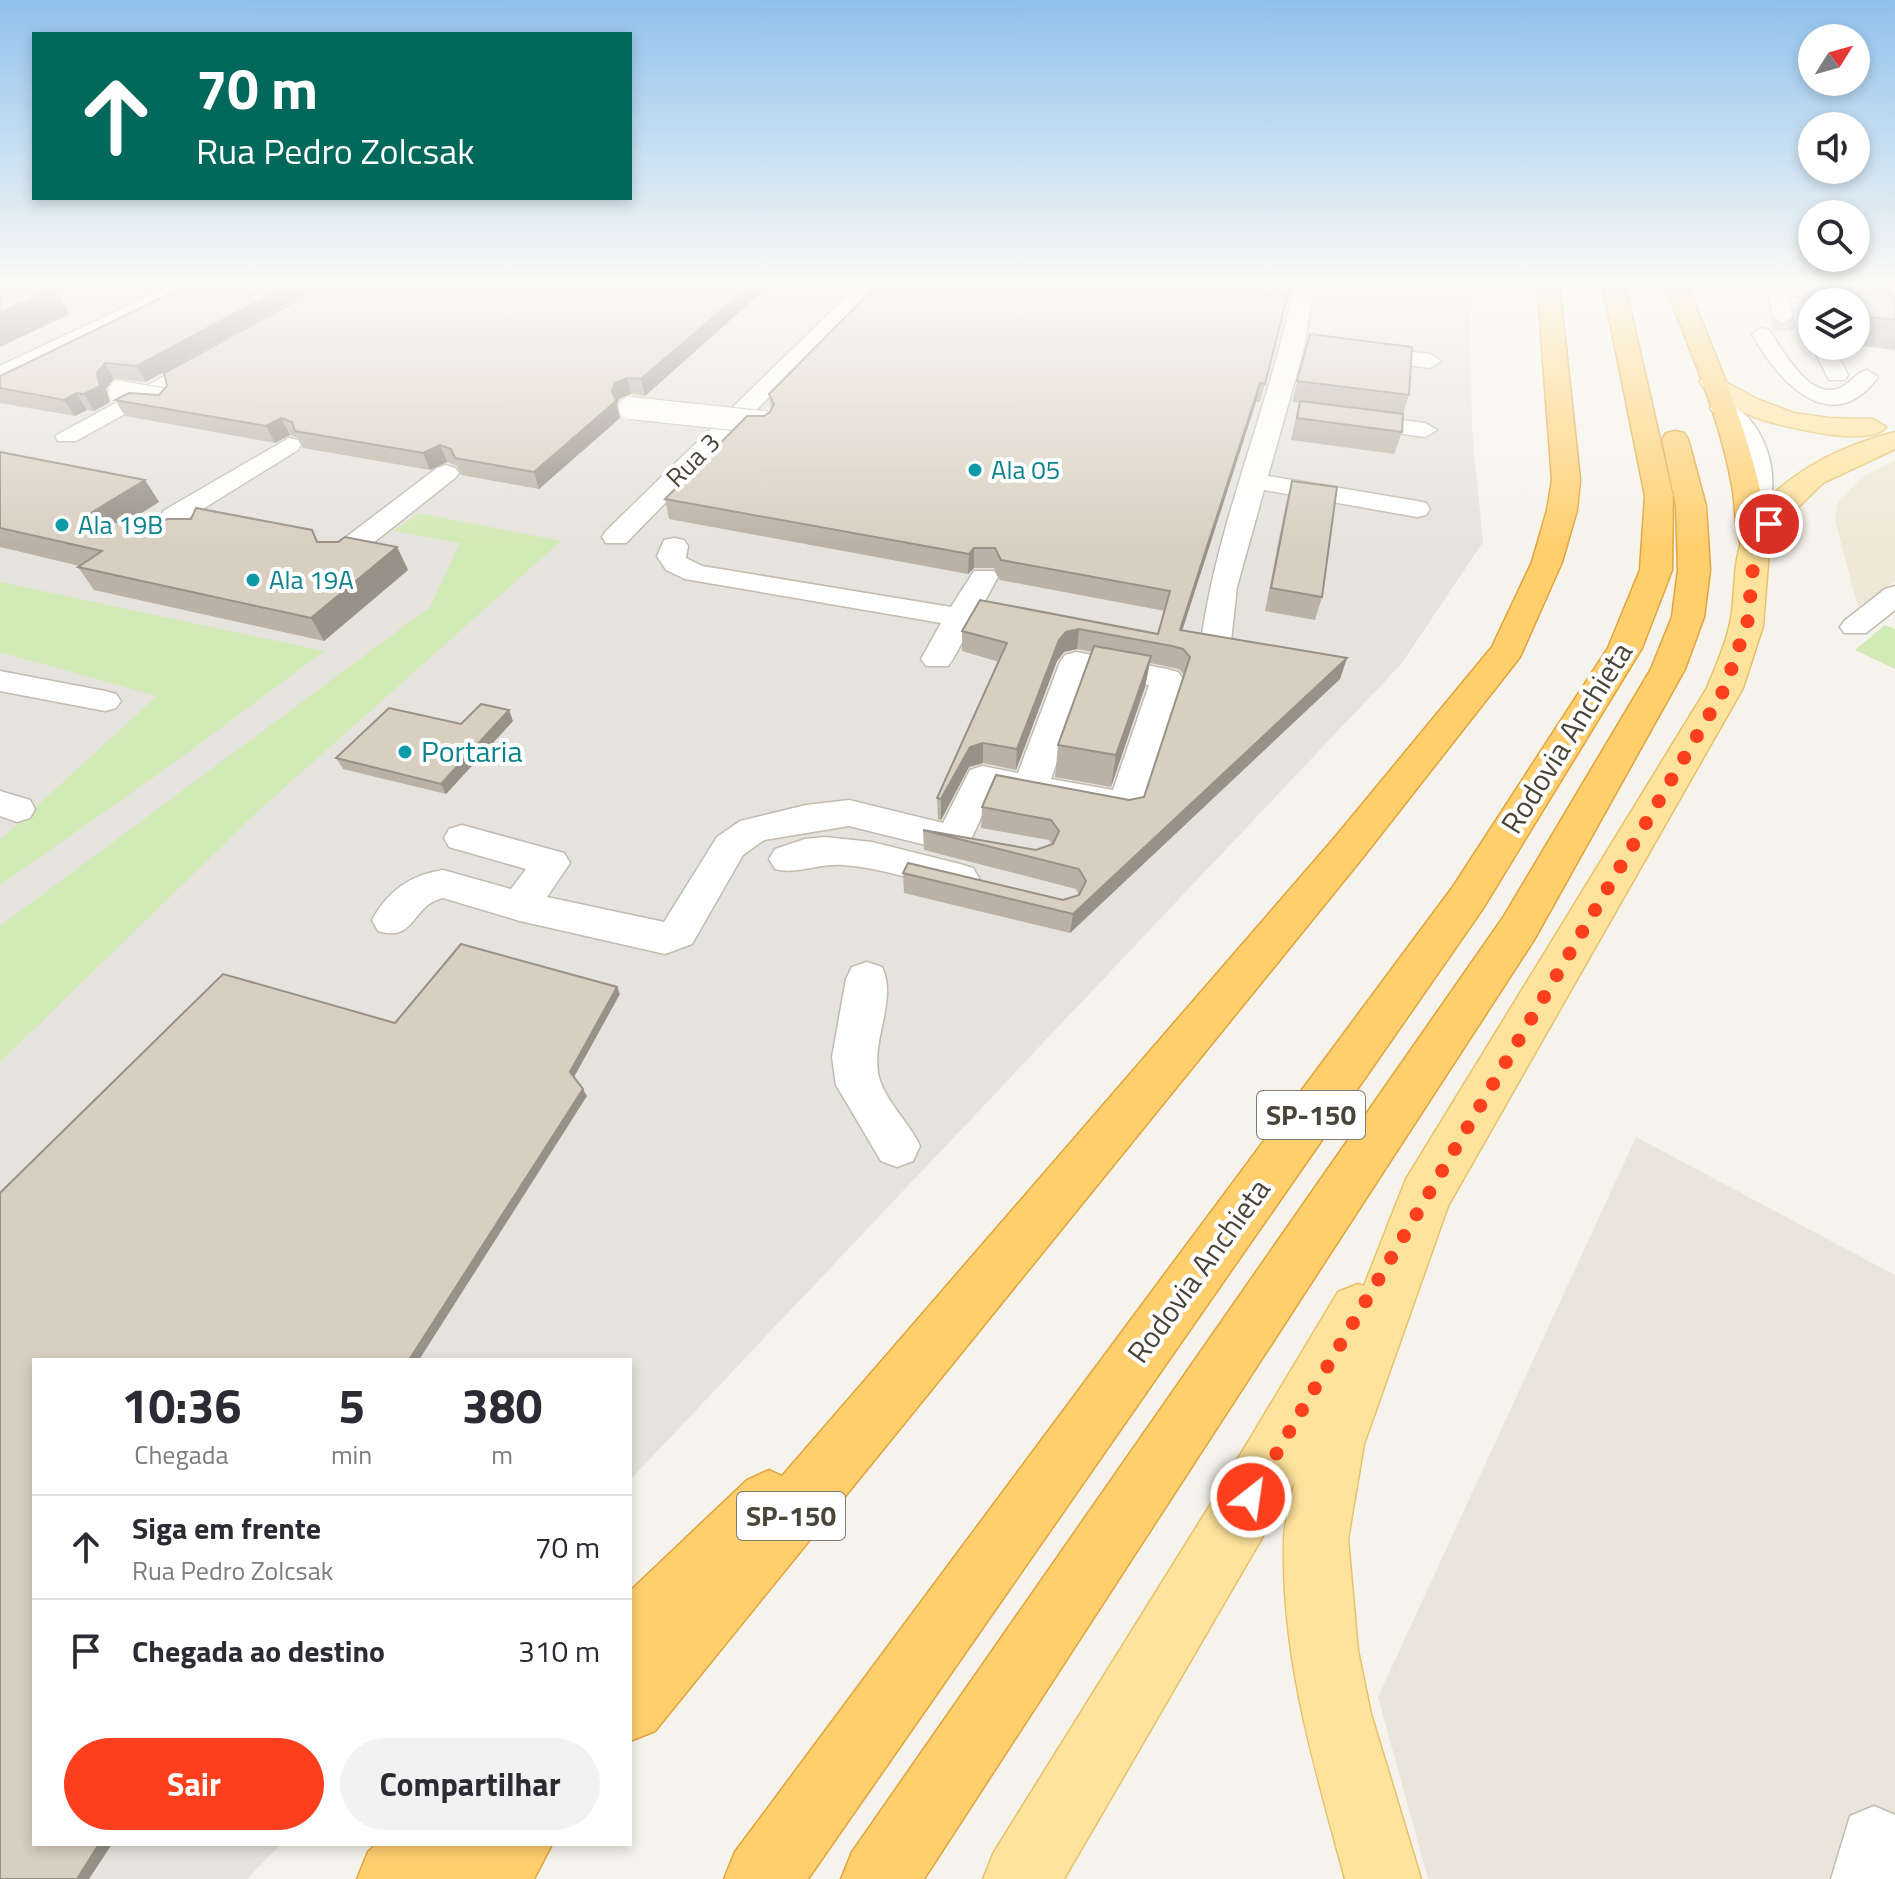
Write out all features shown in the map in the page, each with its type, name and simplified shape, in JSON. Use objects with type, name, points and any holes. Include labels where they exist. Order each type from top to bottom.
[{"type":"highway","name":"SP-150","points":[[632,1704],[952,1325],[1508,650],[1547,562],[1562,510],[1566,480],[1556,370]]},
{"type":"highway","name":"Rodovia Anchieta","points":[[762,1879],[1467,899],[1625,648],[1656,570],[1659,496],[1632,370]]},
{"type":"highway","name":"Rodovia Anchieta","points":[[879,1879],[1519,928],[1668,669],[1688,617],[1694,570],[1691,506],[1658,370]]},
{"type":"highway","points":[[1707,370],[1722,408],[1754,527]]},
{"type":"highway","points":[[632,1636],[952,1325]]},
{"type":"highway","points":[[395,1879],[427,1846]]},
{"type":"highway","points":[[485,1879],[512,1846]]},
{"type":"main road","points":[[1711,381],[1741,402],[1794,421],[1825,427],[1888,429]]},
{"type":"main road","points":[[1021,1879],[1235,1525],[1725,688],[1748,620],[1754,527],[1825,469],[1888,429]]},
{"type":"main road","points":[[1383,1879],[1336,1714],[1327,1667],[1316,1539],[1333,1444],[1425,1196]]},
{"type":"street","points":[[67,436],[188,370]]},
{"type":"street","name":"Rua 3","points":[[616,537],[784,370]]},
{"type":"street","points":[[1216,641],[1223,587],[1276,410],[1292,370]]},
{"type":"street","points":[[1788,370],[1790,377],[1801,386],[1837,397],[1846,394],[1875,370],[1831,375],[1830,370]]},
{"type":"street","points":[[120,392],[163,399]]},
{"type":"street","points":[[630,408],[762,422]]},
{"type":"street","points":[[1276,410],[1425,430]]},
{"type":"street","points":[[194,533],[172,529],[172,517],[289,445]]},
{"type":"street","points":[[339,556],[446,473]]},
{"type":"street","points":[[1255,481],[1417,509]]},
{"type":"street","points":[[674,546],[671,556],[676,564],[709,575],[949,637],[984,577]]},
{"type":"street","points":[[1855,627],[1895,595]]},
{"type":"street","points":[[954,839],[982,778],[1030,788],[1126,805],[1167,679],[1076,662],[1030,788]]},
{"type":"street","points":[[0,681],[105,701]]},
{"type":"street","points":[[392,920],[413,894],[431,885],[443,884],[520,906],[665,938],[678,933],[730,846],[753,830],[806,818],[849,813],[994,846]]},
{"type":"street","points":[[462,838],[551,863],[520,906]]},
{"type":"street","points":[[788,859],[813,850],[836,852],[895,861],[991,885]]},
{"type":"street","points":[[867,979],[854,1057],[858,1085],[897,1146]]},
{"type":"shaded area","points":[[0,370],[1471,370],[1472,431],[1483,542],[1402,663],[632,1478],[632,1358],[32,1358],[32,1846],[279,1846],[247,1879],[0,1879]]},
{"type":"shaded area","points":[[1895,460],[1895,581],[1858,607],[1835,520],[1838,501],[1863,477]]},
{"type":"shaded area","points":[[630,585],[862,637],[889,676],[825,786],[806,793],[763,779],[781,811],[618,781],[601,750],[540,767],[483,754],[523,713],[509,704]]},
{"type":"shaded area","points":[[914,649],[1006,664],[926,846],[836,826],[772,839],[860,867],[820,951],[733,925],[722,944],[695,1012],[296,900],[424,864],[464,846],[526,787],[654,821],[674,797],[771,816],[829,805]]},
{"type":"shaded area","points":[[0,663],[138,695],[0,818]]},
{"type":"shaded area","points":[[1636,1137],[1895,1275],[1895,1879],[1428,1879],[1378,1697]]},
{"type":"green space","points":[[419,513],[561,541],[256,813],[0,1062],[0,926],[430,607],[460,543],[393,531]]},
{"type":"green space","points":[[0,582],[324,651],[171,765],[0,885],[0,840],[157,696],[0,652]]},
{"type":"green space","points":[[1885,625],[1895,629],[1895,669],[1855,650]]},
{"type":"building","points":[[13,370],[100,370],[97,373],[100,386],[64,400],[0,388],[0,376]]},
{"type":"building","points":[[170,370],[652,370],[641,379],[627,378],[615,383],[612,391],[616,401],[534,472],[455,458],[451,449],[440,445],[423,453],[295,431],[292,422],[281,418],[266,426],[115,400],[129,393],[159,395],[167,386],[164,373]]},
{"type":"building","name":"Ala 05","points":[[793,370],[1269,370],[1265,384],[1260,383],[1180,630],[1347,658],[1073,914],[903,873],[908,863],[1063,900],[1079,895],[1086,881],[1079,869],[923,830],[1036,850],[1053,844],[1059,831],[1051,820],[982,807],[996,775],[1129,800],[1144,797],[1190,657],[1183,649],[1172,646],[1079,629],[1066,632],[1059,640],[1017,749],[983,743],[970,747],[941,799],[937,798],[1007,643],[962,631],[980,600],[1158,634],[1170,591],[1001,560],[995,548],[974,548],[969,554],[665,499],[747,416],[764,416],[770,412],[774,404],[769,394]]},
{"type":"building","points":[[1300,370],[1411,370],[1409,395],[1297,381]]},
{"type":"building","points":[[1300,401],[1403,414],[1402,432],[1297,418]]},
{"type":"building","points":[[0,452],[145,480],[86,516],[152,529],[167,519],[191,519],[196,508],[312,530],[317,542],[338,542],[345,537],[397,547],[311,618],[78,567],[102,551],[0,528]]},
{"type":"building","points":[[1292,481],[1337,487],[1322,597],[1271,588]]},
{"type":"building","points":[[1094,646],[1151,656],[1116,755],[1058,745]]},
{"type":"building","points":[[481,704],[509,710],[441,784],[336,758],[389,708],[461,724]]},
{"type":"building","points":[[461,944],[617,987],[570,1072],[583,1089],[410,1358],[32,1358],[32,1846],[98,1846],[77,1879],[0,1879],[0,1193],[223,974],[395,1023]]},
{"type":"place","name":"Ala 05","points":[[975,470]]},
{"type":"place","name":"Ala 19B","points":[[62,525]]},
{"type":"place","name":"Ala 19A","points":[[253,580]]},
{"type":"place","name":"Portaria","points":[[405,752]]},
{"type":"route","points":[[1251,1497],[1455,1144],[1725,688],[1748,620],[1755,545],[1769,524]]}]
